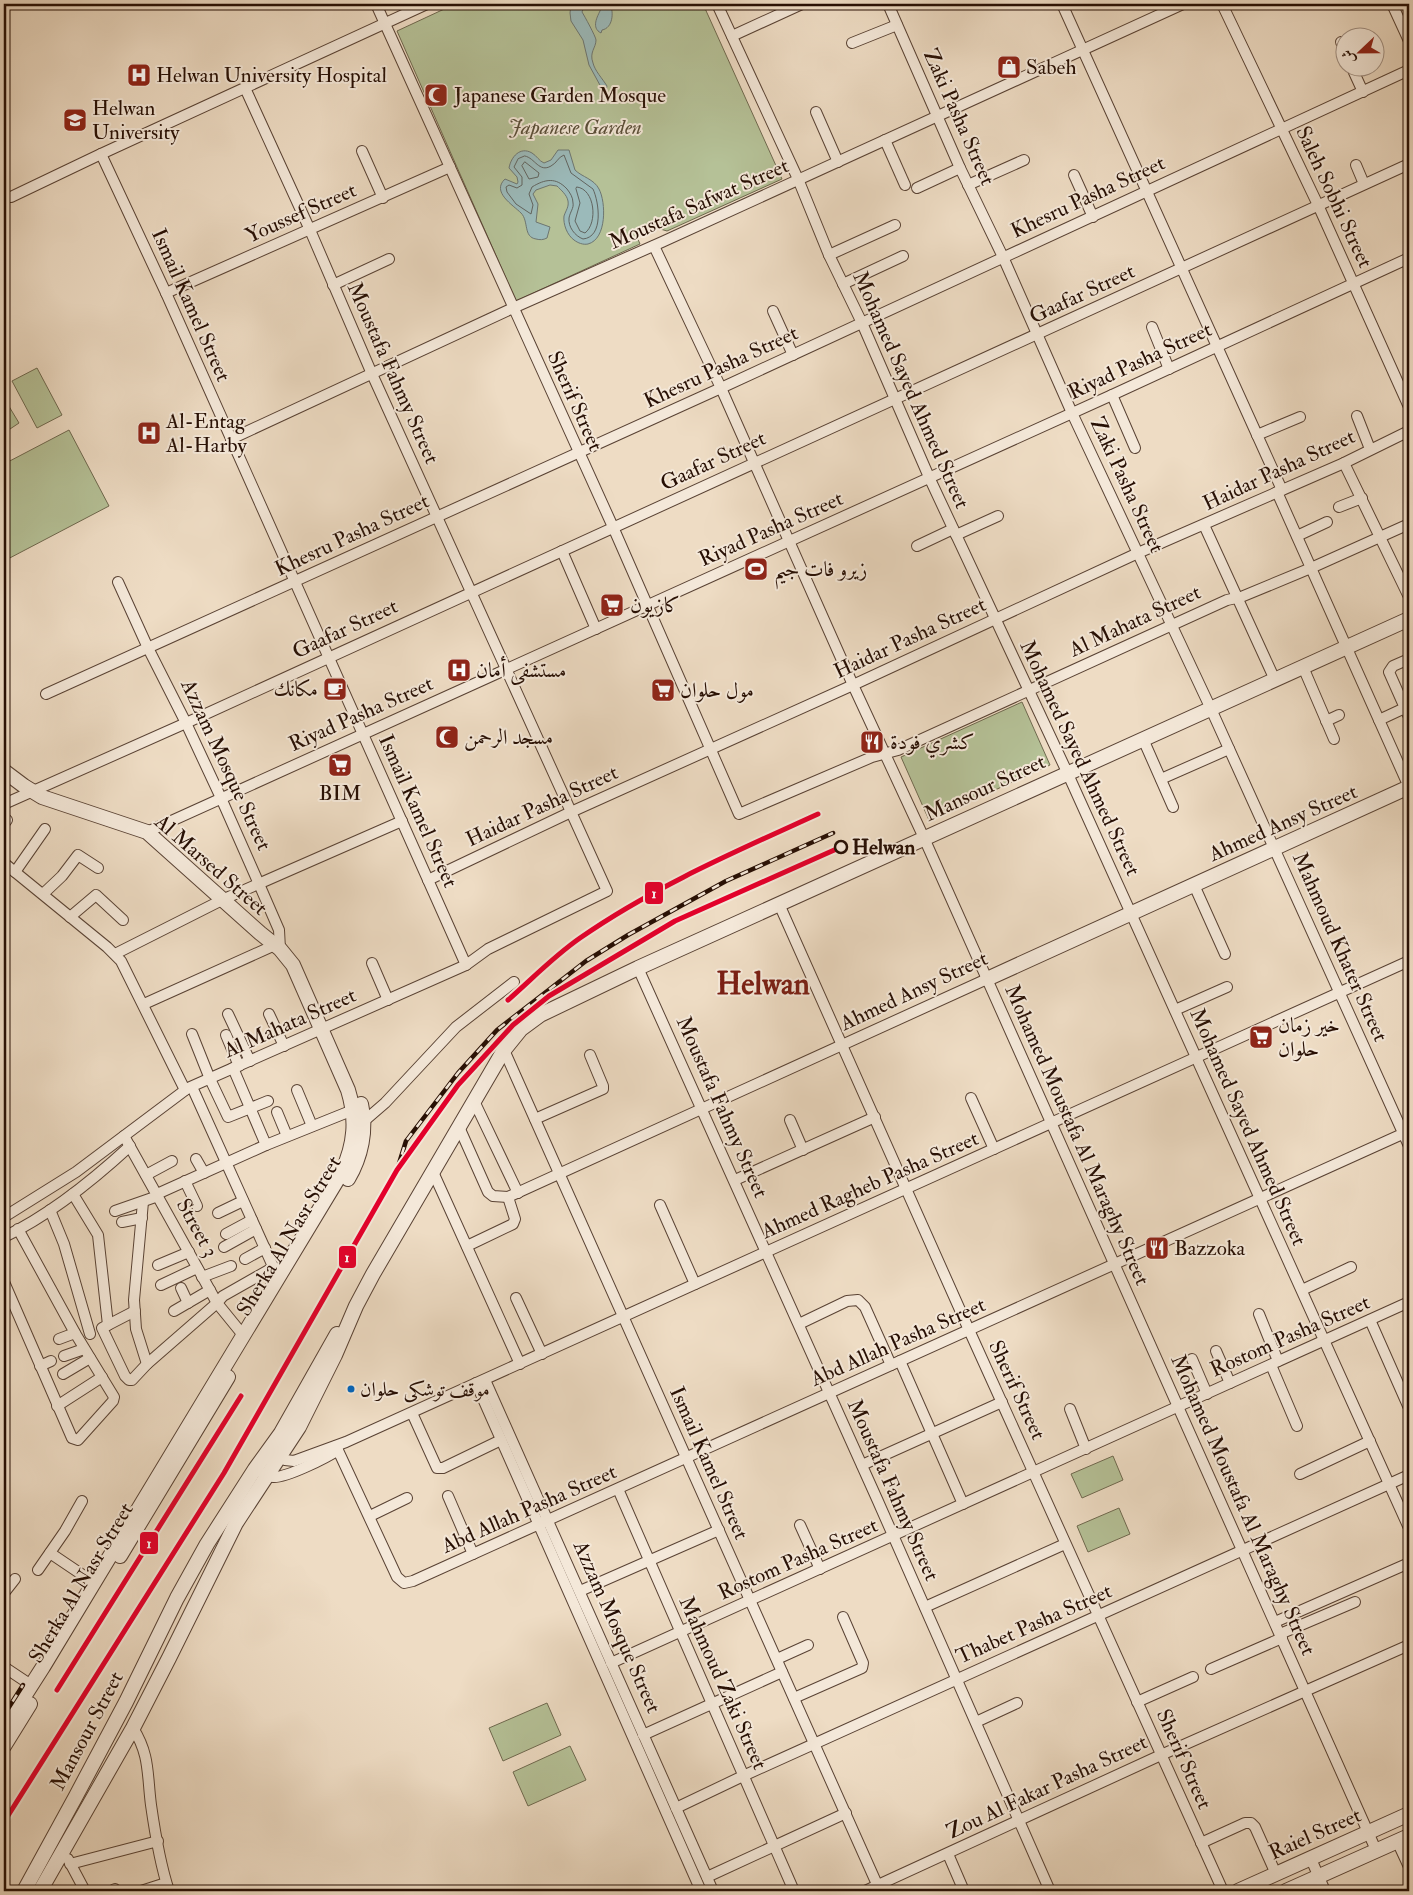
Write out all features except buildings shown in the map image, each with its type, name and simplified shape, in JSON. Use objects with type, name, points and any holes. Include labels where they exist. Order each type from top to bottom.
[{"type":"street","name":"Sherif Street","points":[[376,4],[739,814]]},
{"type":"street","points":[[4,197],[19,194],[101,154],[428,4]]},
{"type":"street","name":"Mohamed Sayed Ahmed Street","points":[[717,4],[798,180],[829,255],[862,323],[929,477],[1068,772],[1409,1528]]},
{"type":"street","points":[[732,36],[802,4]]},
{"type":"street","name":"Zaki Pasha Street","points":[[888,4],[960,168],[1003,257],[1072,413],[1211,709]]},
{"type":"street","points":[[1062,4],[1257,435],[1297,536],[1409,787]]},
{"type":"street","name":"Moustafa Safwat Street","points":[[231,439],[513,308],[654,246],[1183,4]]},
{"type":"street","name":"Saleh Sobhi Street","points":[[1222,4],[1318,205],[1409,407]]},
{"type":"street","points":[[1392,4],[1409,41]]},
{"type":"street","points":[[852,43],[897,25]]},
{"type":"street","name":"Khesru Pasha Street","points":[[46,694],[721,388],[1409,70]]},
{"type":"street","points":[[1357,78],[1363,92]]},
{"type":"street","name":"Moustafa Fahmy Street","points":[[245,88],[310,230],[372,374],[607,891]]},
{"type":"street","points":[[816,112],[838,162]]},
{"type":"street","points":[[885,140],[905,185]]},
{"type":"street","points":[[362,151],[383,198]]},
{"type":"street","name":"Ismail Kamel Street","points":[[101,154],[166,293],[466,965]]},
{"type":"street","points":[[968,185],[1024,160]]},
{"type":"street","name":"Gaafar Street","points":[[4,804],[186,723],[754,462],[1038,335],[1409,164]]},
{"type":"street","points":[[1356,165],[1364,184]]},
{"type":"street","name":"Youssef Street","points":[[166,293],[450,167]]},
{"type":"street","points":[[917,188],[960,168]]},
{"type":"street","points":[[1074,175],[1093,217]]},
{"type":"street","points":[[829,255],[895,225]]},
{"type":"street","name":"Mohamed Moustafa Al Maraghy Street","points":[[654,246],[790,541],[852,686],[886,754],[924,838],[1376,1850]]},
{"type":"street","points":[[843,284],[903,256]]},
{"type":"street","name":"Riyad Pasha Street","points":[[147,832],[1112,395],[1409,258]]},
{"type":"street","points":[[333,285],[389,259]]},
{"type":"street","points":[[773,311],[792,355]]},
{"type":"street","points":[[1152,327],[1169,369]]},
{"type":"street","points":[[1112,395],[1135,448]]},
{"type":"street","points":[[1357,416],[1370,449]]},
{"type":"street","points":[[1257,435],[1300,417]]},
{"type":"street","name":"Haidar Pasha Street","points":[[428,880],[571,812],[852,686],[1138,553],[1344,462],[1409,431]]},
{"type":"street","points":[[1344,462],[1409,598]]},
{"type":"street","points":[[1339,507],[1362,498]]},
{"type":"street","points":[[917,546],[998,516]]},
{"type":"street","points":[[1297,536],[1327,522]]},
{"type":"street","name":"Al Mahata Street","points":[[739,814],[872,757],[898,750],[1227,600],[1238,598],[1311,568],[1409,524]]},
{"type":"street","points":[[1204,525],[1275,680]]},
{"type":"street","points":[[562,550],[596,629]]},
{"type":"street","name":"Azzam Mosque Street","points":[[118,582],[148,648],[186,723],[259,884],[279,930],[278,947]]},
{"type":"street","name":"Mansour Street","points":[[24,1891],[152,1650],[177,1598],[203,1552],[274,1455],[299,1427],[335,1355],[356,1306],[504,1050],[521,1030],[540,1016],[638,968],[1409,619]]},
{"type":"street","points":[[1379,720],[1408,710],[1389,672],[1393,666],[1409,659]]},
{"type":"street","points":[[1303,667],[1334,739]]},
{"type":"street","name":"Mahmoud Khater Street","points":[[1211,709],[1340,993],[1406,1132],[1409,1146]]},
{"type":"street","points":[[1326,721],[1339,715]]},
{"type":"street","points":[[1144,738],[1173,808]]},
{"type":"street","points":[[1161,780],[1229,749]]},
{"type":"street","name":"Al Marsed Street","points":[[4,770],[33,792],[51,800],[134,826],[147,832],[278,947]]},
{"type":"street","name":"Ahmed Ansy Street","points":[[513,1195],[1409,787]]},
{"type":"street","points":[[115,954],[224,899],[402,821]]},
{"type":"street","points":[[15,872],[45,829]]},
{"type":"street","points":[[43,894],[62,876],[78,855],[98,868]]},
{"type":"street","points":[[4,863],[115,954],[126,969],[226,1163],[276,1273],[223,1296],[217,1304],[147,1364],[134,1378],[129,1380],[125,1376],[105,1326],[98,1235],[73,1194]]},
{"type":"street","points":[[1194,885],[1225,954]]},
{"type":"street","name":"Al Mahata Street","points":[[4,1217],[76,1172],[188,1088],[466,965],[488,949],[607,891]]},
{"type":"street","points":[[70,917],[96,895],[123,920]]},
{"type":"street","name":"Sherif Street","points":[[779,904],[1065,1544],[1223,1891]]},
{"type":"street","points":[[144,1004],[278,947]]},
{"type":"street","name":"Sherka Al Nasr Street","points":[[4,1728],[243,1335],[276,1273],[347,1161],[353,1138],[353,1110],[348,1090],[307,977],[293,965],[278,947]]},
{"type":"street","name":"Ahmed Ragheb Pasha Street","points":[[261,1473],[274,1477],[283,1475],[324,1459],[346,1442],[1409,961]]},
{"type":"street","points":[[372,963],[388,1000]]},
{"type":"street","name":"Moustafa Fahmy Street","points":[[638,968],[894,1536],[1050,1891]]},
{"type":"street","points":[[364,1122],[385,1103],[456,1027],[514,982]]},
{"type":"street","points":[[1175,1010],[1227,987]]},
{"type":"street","points":[[228,1014],[250,1061]]},
{"type":"street","points":[[269,1014],[284,1046]]},
{"type":"street","name":"Sherka Al Nasr Street","points":[[4,1746],[352,1173],[361,1148],[364,1122],[359,1096],[325,1027]]},
{"type":"street","points":[[192,1034],[228,1117],[268,1101]]},
{"type":"street","points":[[226,1035],[250,1109],[266,1145]]},
{"type":"street","name":"Ismail Kamel Street","points":[[504,1050],[879,1888]]},
{"type":"street","points":[[535,1119],[603,1089],[604,1086],[590,1055]]},
{"type":"street","points":[[297,1090],[312,1126]]},
{"type":"street","points":[[970,1098],[994,1150]]},
{"type":"street","points":[[466,1246],[513,1224],[515,1220],[513,1195],[474,1101]]},
{"type":"street","points":[[115,1211],[144,1202],[204,1172],[353,1110]]},
{"type":"street","points":[[277,1112],[287,1136]]},
{"type":"street","points":[[734,1180],[875,1117]]},
{"type":"street","points":[[790,1120],[803,1150]]},
{"type":"street","points":[[459,1127],[488,1192],[493,1196],[513,1195]]},
{"type":"street","name":"Abd Allah Pasha Street","points":[[370,1516],[397,1577],[401,1582],[413,1581],[1406,1132]]},
{"type":"street","name":"Street 3","points":[[124,1136],[217,1304],[243,1335]]},
{"type":"street","points":[[4,1237],[73,1194],[130,1146]]},
{"type":"street","points":[[196,1159],[204,1172]]},
{"type":"street","points":[[146,1175],[172,1161]]},
{"type":"street","points":[[433,1172],[520,1364]]},
{"type":"street","points":[[185,1181],[197,1206]]},
{"type":"street","points":[[218,1213],[243,1201]]},
{"type":"street","points":[[144,1202],[135,1311],[138,1338],[147,1364]]},
{"type":"street","points":[[660,1205],[696,1284]]},
{"type":"street","points":[[50,1210],[64,1244],[90,1334]]},
{"type":"street","points":[[122,1222],[142,1218]]},
{"type":"street","points":[[226,1234],[254,1225]]},
{"type":"street","points":[[224,1247],[254,1225]]},
{"type":"street","points":[[4,1282],[57,1406],[72,1438],[76,1441],[113,1401],[113,1394],[76,1336],[18,1230]]},
{"type":"street","points":[[246,1259],[265,1248]]},
{"type":"street","points":[[158,1265],[189,1252]]},
{"type":"street","points":[[161,1285],[200,1272],[231,1266]]},
{"type":"street","points":[[1302,1290],[1351,1267]]},
{"type":"street","points":[[181,1288],[188,1302]]},
{"type":"street","points":[[174,1311],[210,1290]]},
{"type":"street","points":[[516,1298],[542,1354]]},
{"type":"street","points":[[799,1324],[847,1301],[858,1300],[865,1307],[932,1434],[963,1504]]},
{"type":"street","name":"Rostom Pasha Street","points":[[611,1663],[1409,1302]]},
{"type":"street","points":[[59,1339],[90,1334],[135,1311]]},
{"type":"street","points":[[1258,1314],[1297,1426]]},
{"type":"street","points":[[1370,1320],[1409,1408]]},
{"type":"street","points":[[64,1356],[84,1349]]},
{"type":"street","points":[[1216,1352],[1230,1383]]},
{"type":"street","points":[[63,1374],[90,1358]]},
{"type":"street","points":[[1192,1359],[1206,1394]]},
{"type":"street","points":[[40,1366],[51,1361]]},
{"type":"street","points":[[57,1406],[102,1377]]},
{"type":"street","name":"Azzam Mosque Street","points":[[481,1381],[501,1440],[580,1591],[713,1891]]},
{"type":"street","name":"Azzam Mosque Street","points":[[481,1381],[544,1523],[701,1891]]},
{"type":"street","points":[[862,1465],[1002,1402]]},
{"type":"street","points":[[1070,1409],[1086,1449]]},
{"type":"street","points":[[412,1413],[437,1468],[443,1468],[501,1440]]},
{"type":"street","points":[[1300,1474],[1370,1442]]},
{"type":"street","points":[[337,1448],[370,1516],[408,1498]]},
{"type":"street","name":"Ahmed Ragheb Pasha Street","points":[[274,1455],[294,1461],[337,1448]]},
{"type":"street","name":"Mansour Street","points":[[40,1891],[133,1728],[261,1473]]},
{"type":"street","name":"Thabet Pasha Street","points":[[676,1808],[1409,1475]]},
{"type":"street","name":"Mahmoud Zaki Street","points":[[618,1489],[794,1891]]},
{"type":"street","points":[[448,1496],[473,1554]]},
{"type":"street","points":[[38,1570],[82,1501]]},
{"type":"street","points":[[800,1524],[820,1569]]},
{"type":"street","points":[[580,1591],[719,1530]]},
{"type":"street","points":[[925,1607],[1065,1544]]},
{"type":"street","points":[[50,1553],[93,1582]]},
{"type":"street","points":[[1275,1622],[1409,1563]]},
{"type":"street","points":[[4,1593],[15,1579]]},
{"type":"street","points":[[1211,1669],[1355,1602]]},
{"type":"street","points":[[794,1698],[862,1668],[862,1663],[843,1617]]},
{"type":"street","points":[[777,1659],[808,1645]]},
{"type":"street","name":"Zou Al Fakar Pasha Street","points":[[866,1891],[879,1888],[1161,1755],[1409,1645]]},
{"type":"street","points":[[152,1650],[169,1658]]},
{"type":"street","points":[[4,1667],[31,1685]]},
{"type":"street","points":[[643,1735],[782,1672]]},
{"type":"street","points":[[1137,1702],[1193,1677]]},
{"type":"street","points":[[976,1722],[1017,1703]]},
{"type":"street","points":[[133,1728],[142,1742],[146,1757],[151,1804],[168,1887],[141,1891]]},
{"type":"street","points":[[707,1878],[846,1814]]},
{"type":"street","name":"Raiel Street","points":[[1238,1891],[1409,1814]]},
{"type":"street","points":[[1201,1843],[1245,1823],[1251,1823],[1256,1827],[1276,1874]]},
{"type":"street","points":[[1403,1838],[1409,1867]]},
{"type":"street","name":"Raiel Street","points":[[1286,1891],[1403,1838]]},
{"type":"street","points":[[52,1841],[63,1851],[86,1891]]},
{"type":"street","points":[[70,1864],[158,1841]]},
{"type":"street","points":[[948,1854],[964,1891]]},
{"type":"street","points":[[1311,1859],[1325,1891]]},
{"type":"street","points":[[111,1891],[116,1891]]},
{"type":"green space","name":"Japanese Garden","points":[[455,4],[703,4],[782,179],[667,231],[657,228],[643,232],[643,234],[637,237],[640,244],[516,301],[397,31]]},
{"type":"green space","points":[[37,368],[62,415],[37,428],[12,381]]},
{"type":"green space","points":[[4,398],[19,423],[4,433]]},
{"type":"green space","points":[[69,430],[109,506],[4,561],[4,464]]},
{"type":"green space","points":[[1022,702],[1050,765],[929,820],[901,757]]},
{"type":"green space","points":[[1113,1456],[1123,1480],[1082,1498],[1071,1474]]},
{"type":"green space","points":[[1119,1508],[1130,1534],[1088,1552],[1077,1526]]},
{"type":"green space","points":[[547,1703],[561,1735],[503,1761],[489,1728]]},
{"type":"green space","points":[[570,1746],[586,1780],[528,1806],[513,1772]]},
{"type":"water","points":[[571,4],[589,4],[584,7],[582,12],[596,40],[592,59],[595,69],[607,86],[606,90],[601,87],[589,65],[583,40],[571,21]]},
{"type":"water","points":[[598,4],[610,4],[612,11],[610,23],[601,33],[596,28],[601,9]]},
{"type":"water","points":[[558,150],[569,150],[575,170],[594,183],[601,195],[604,211],[602,228],[594,241],[588,244],[577,242],[567,232],[564,216],[568,207],[568,201],[557,186],[550,185],[536,190],[533,194],[538,204],[536,222],[550,227],[547,238],[543,239],[532,238],[529,235],[523,216],[505,198],[500,189],[505,179],[517,184],[518,182],[517,177],[509,168],[517,154],[528,151],[544,163],[551,160]]},
{"type":"railway","points":[[397,1170],[406,1141],[458,1073],[497,1030],[586,961],[628,935],[726,881],[833,833]]},
{"type":"railway","points":[[4,1715],[23,1685]]},
{"type":"transit line","name":"1","points":[[508,1000],[561,952],[637,902],[696,871],[818,814]]},
{"type":"transit line","name":"1","points":[[4,1822],[224,1473],[397,1170],[458,1085],[513,1025],[549,996],[675,921],[841,847]]},
{"type":"transit line","name":"1","points":[[57,1690],[241,1396]]},
{"type":"place","name":"Sabeh","points":[[1009,67]]},
{"type":"place","name":"Helwan University Hospital","points":[[139,75]]},
{"type":"place","name":"Japanese Garden Mosque","points":[[436,95]]},
{"type":"place","name":"Helwan University","points":[[75,120]]},
{"type":"place","name":"Al-Entag Al-Harby","points":[[149,433]]},
{"type":"place","name":"زيرو فات جيم","points":[[756,569]]},
{"type":"place","name":"كازيون","points":[[612,605]]},
{"type":"place","name":"مستشفى أمان","points":[[459,670]]},
{"type":"place","name":"مكانك","points":[[335,689]]},
{"type":"place","name":"مول حلوان","points":[[663,690]]},
{"type":"place","name":"مسجد الرحمن","points":[[447,737]]},
{"type":"place","name":"كشري فودة","points":[[872,742]]},
{"type":"place","name":"BIM","points":[[340,765]]},
{"type":"place","name":"Helwan","points":[[841,847]]},
{"type":"place","name":"خير زمان حلوان","points":[[1261,1037]]},
{"type":"place","name":"Bazzoka","points":[[1157,1248]]},
{"type":"place","name":"موقف توشكى حلوان","points":[[351,1389]]},
{"type":"district","name":"Helwan","points":[[763,984]]}]
